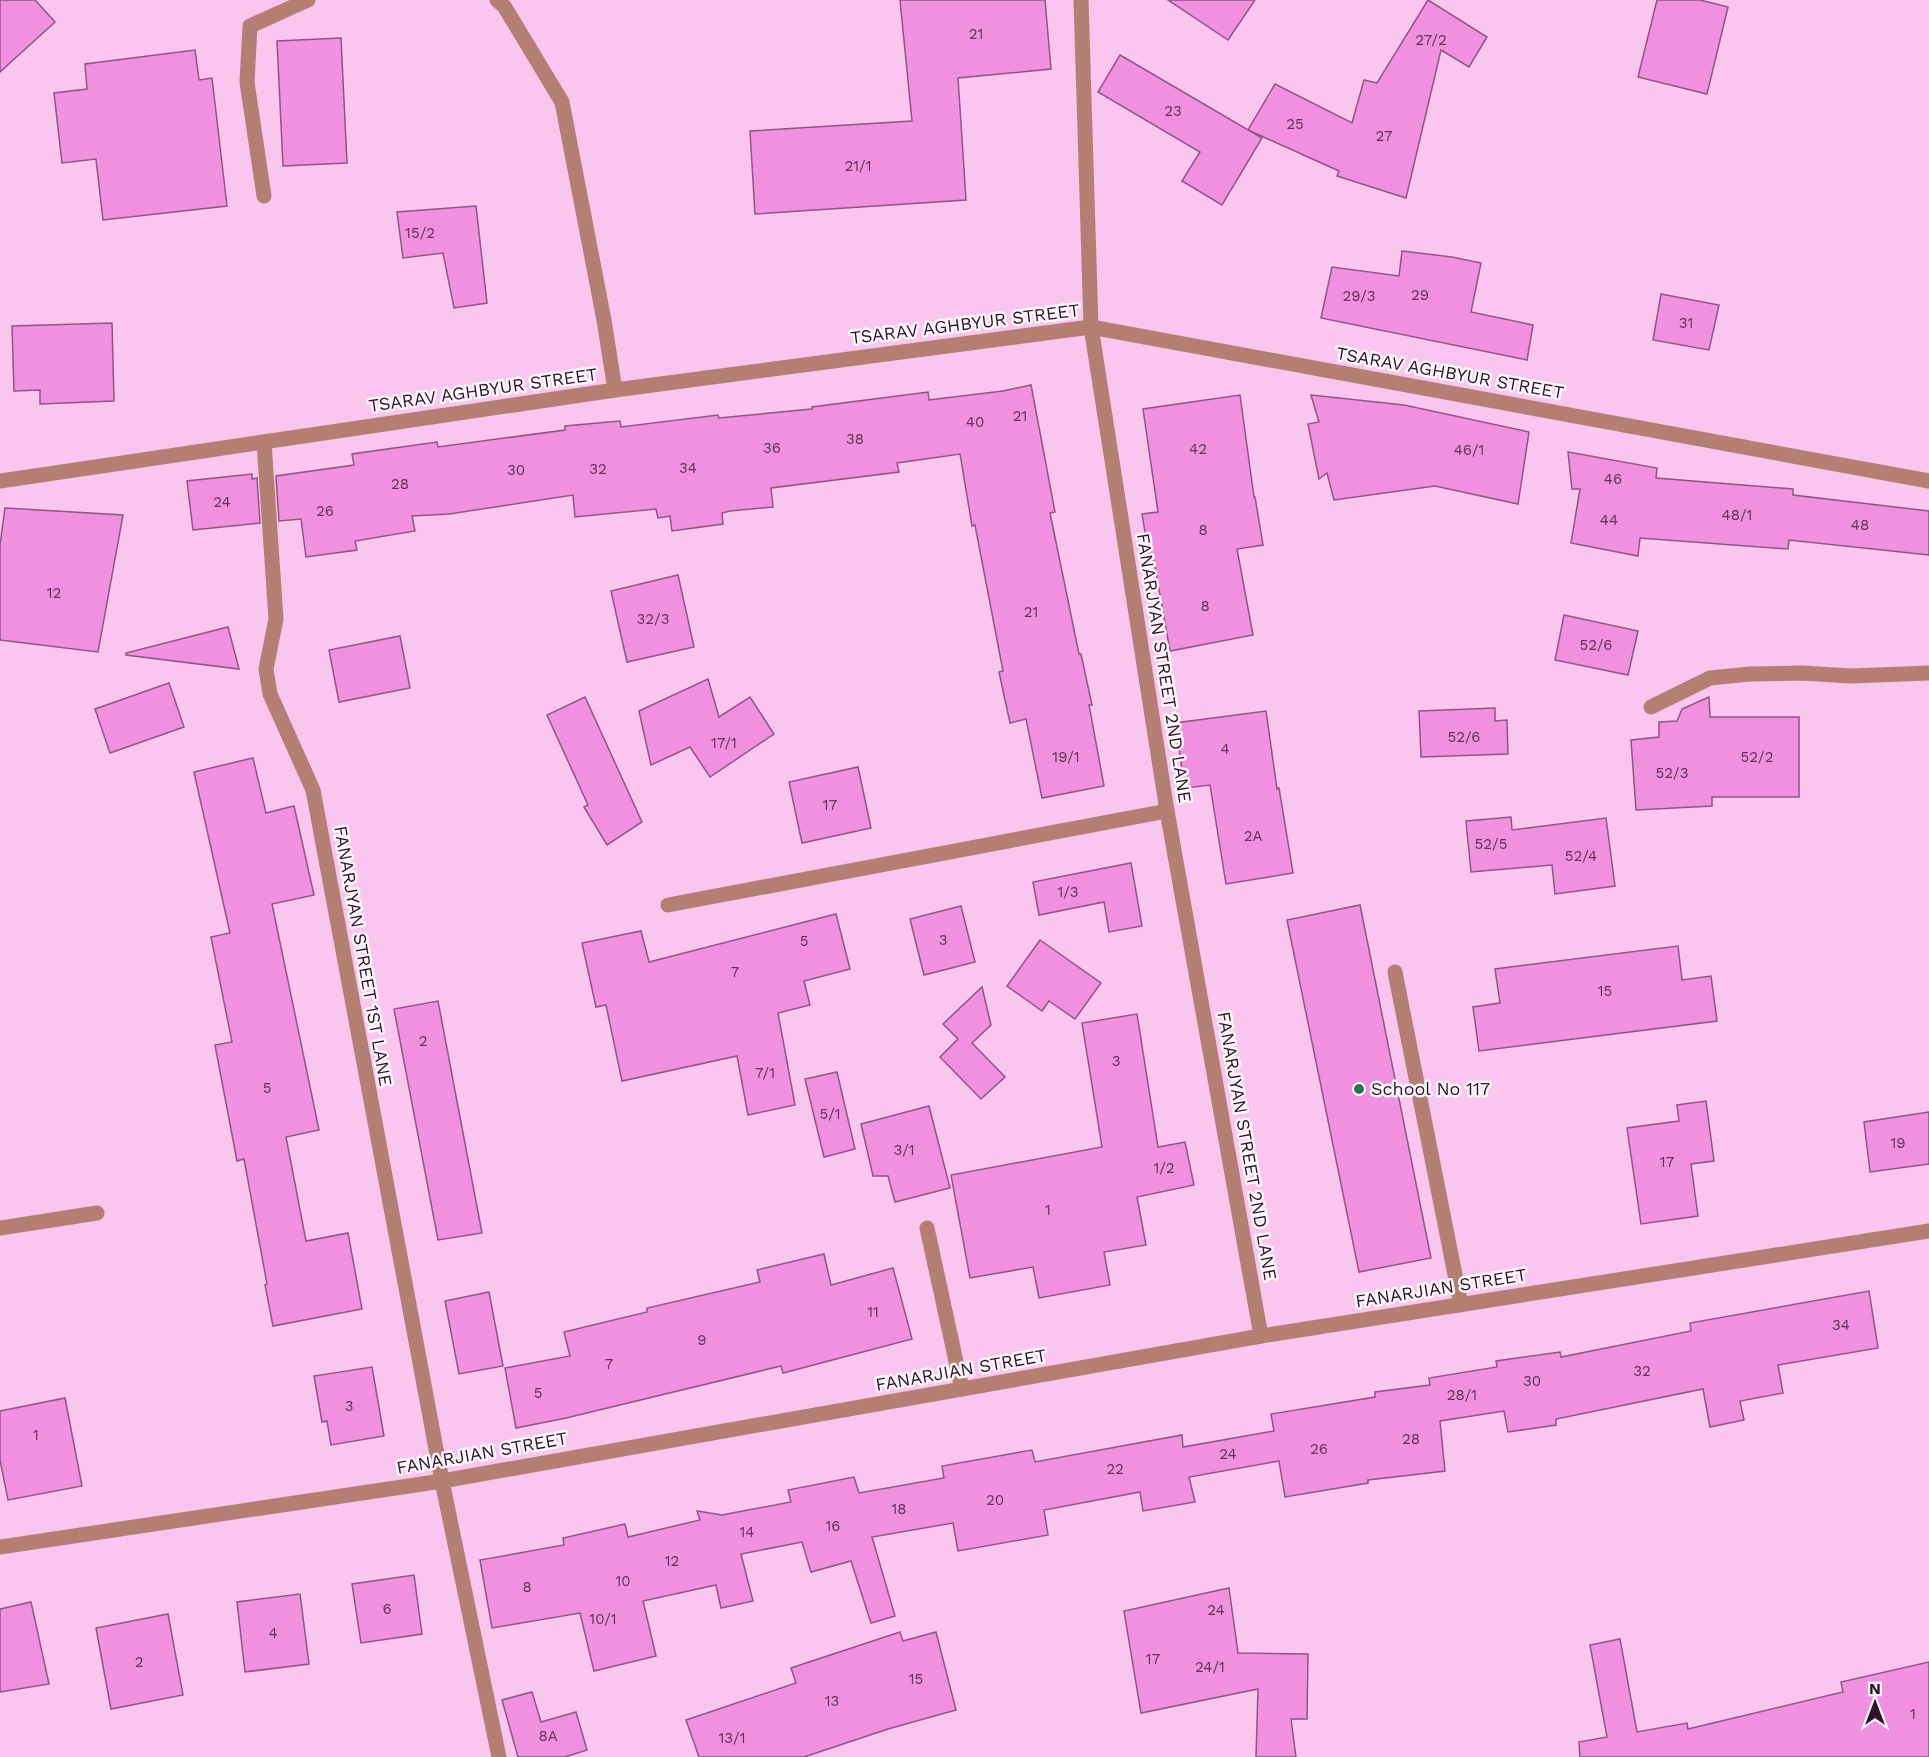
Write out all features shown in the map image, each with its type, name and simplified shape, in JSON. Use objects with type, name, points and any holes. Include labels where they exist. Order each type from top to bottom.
[{"type":"street","points":[[264,196],[247,82],[250,26],[308,0]]},
{"type":"street","points":[[497,0],[504,6],[562,102],[604,320],[615,390]]},
{"type":"street","name":"FANARJYAN STREET 2ND LANE","points":[[1082,0],[1091,327],[1167,811],[1261,1336]]},
{"type":"street","name":"TSARAV AGHBYUR STREET","points":[[0,481],[615,390],[1091,327],[1929,481]]},
{"type":"street","name":"FANARJYAN STREET 1ST LANE","points":[[264,442],[276,619],[266,669],[270,694],[313,790],[442,1481],[500,1757]]},
{"type":"street","points":[[1651,707],[1710,678],[1750,674],[1851,676],[1929,673]]},
{"type":"street","points":[[668,906],[1167,811]]},
{"type":"street","points":[[1395,972],[1461,1305]]},
{"type":"street","points":[[0,1228],[97,1214]]},
{"type":"street","points":[[927,1228],[962,1389]]},
{"type":"street","name":"FANARJIAN STREET","points":[[1,1544],[442,1481],[1261,1336],[1929,1232]]},
{"type":"building","points":[[0,0],[35,0],[55,22],[0,72]]},
{"type":"building","points":[[900,0],[1045,0],[1051,69],[958,78],[966,200],[755,214],[750,131],[912,121]]},
{"type":"building","points":[[1168,0],[1255,0],[1228,40]]},
{"type":"building","points":[[1428,0],[1487,37],[1469,67],[1441,50],[1406,198],[1337,176],[1339,171],[1248,130],[1275,84],[1352,123],[1364,80],[1377,83]]},
{"type":"building","points":[[1657,0],[1700,0],[1728,7],[1707,94],[1638,77]]},
{"type":"building","points":[[341,38],[347,163],[283,166],[277,41]]},
{"type":"building","points":[[195,50],[199,80],[212,78],[227,206],[103,220],[96,159],[62,163],[54,93],[87,89],[85,64]]},
{"type":"building","points":[[1120,55],[1262,138],[1222,205],[1182,181],[1200,152],[1098,92]]},
{"type":"building","points":[[476,206],[487,303],[454,308],[443,253],[403,258],[397,212]]},
{"type":"building","points":[[1402,251],[1481,263],[1471,312],[1533,325],[1527,360],[1321,318],[1332,267],[1399,276]]},
{"type":"building","points":[[1661,294],[1719,305],[1709,350],[1653,340]]},
{"type":"building","points":[[112,323],[114,401],[40,404],[40,390],[14,391],[12,326]]},
{"type":"building","points":[[1031,385],[1055,512],[1050,513],[1079,654],[1081,654],[1092,705],[1089,705],[1104,786],[1042,798],[1026,719],[1010,723],[999,672],[1003,671],[975,525],[972,526],[960,454],[897,463],[899,472],[771,488],[773,507],[730,511],[722,513],[723,524],[672,531],[670,516],[658,518],[656,509],[575,517],[573,495],[449,514],[412,516],[415,531],[355,541],[357,550],[306,557],[301,519],[279,521],[276,476],[354,465],[352,454],[437,442],[438,447],[565,430],[565,426],[620,421],[621,427],[718,415],[719,418],[812,409],[812,407],[928,392],[929,400],[1003,391]]},
{"type":"building","points":[[1240,395],[1263,545],[1237,549],[1253,635],[1170,651],[1154,561],[1150,562],[1142,514],[1158,512],[1143,409]]},
{"type":"building","points":[[1311,395],[1404,405],[1529,432],[1518,504],[1435,486],[1334,500],[1327,473],[1319,479],[1308,424],[1319,422]]},
{"type":"building","points":[[1568,452],[1657,468],[1656,478],[1793,489],[1793,495],[1929,511],[1929,555],[1789,540],[1788,549],[1640,538],[1638,556],[1571,543],[1580,489],[1572,489]]},
{"type":"building","points":[[252,474],[252,479],[257,478],[260,523],[193,530],[187,481]]},
{"type":"building","points":[[5,508],[123,515],[98,652],[0,640],[0,545]]},
{"type":"building","points":[[678,575],[694,647],[627,662],[611,591]]},
{"type":"building","points":[[1564,615],[1638,631],[1628,675],[1555,660]]},
{"type":"building","points":[[228,627],[239,669],[126,655],[126,653]]},
{"type":"building","points":[[400,636],[410,688],[339,702],[329,650]]},
{"type":"building","points":[[708,679],[719,717],[750,697],[774,734],[710,777],[690,747],[651,765],[639,711]]},
{"type":"building","points":[[169,683],[184,727],[110,753],[95,709]]},
{"type":"building","points":[[585,697],[642,822],[607,845],[584,807],[588,805],[547,715]]},
{"type":"building","points":[[1709,697],[1710,717],[1799,717],[1799,797],[1712,797],[1712,806],[1636,810],[1631,740],[1659,737],[1659,722],[1677,721],[1682,709]]},
{"type":"building","points":[[1495,708],[1495,721],[1507,720],[1508,754],[1421,757],[1419,711]]},
{"type":"building","points":[[1266,711],[1277,789],[1279,788],[1293,873],[1226,884],[1210,785],[1185,788],[1175,723]]},
{"type":"building","points":[[253,758],[266,813],[294,806],[314,895],[272,904],[319,1130],[286,1137],[306,1241],[348,1233],[362,1309],[273,1326],[244,1159],[237,1161],[215,1045],[232,1042],[211,937],[230,933],[194,772]]},
{"type":"building","points":[[858,767],[871,828],[802,843],[789,782]]},
{"type":"building","points":[[1511,817],[1512,830],[1606,818],[1615,886],[1555,894],[1552,865],[1471,872],[1466,821]]},
{"type":"building","points":[[1131,863],[1142,926],[1109,932],[1104,902],[1039,915],[1033,882]]},
{"type":"building","name":"School No 117","points":[[1360,905],[1431,1258],[1359,1272],[1287,920]]},
{"type":"building","points":[[961,906],[975,962],[924,975],[910,919]]},
{"type":"building","points":[[836,914],[850,969],[804,981],[810,1005],[778,1013],[795,1105],[748,1115],[737,1056],[622,1081],[606,1005],[596,1007],[582,943],[641,931],[649,962]]},
{"type":"building","points":[[1040,940],[1101,983],[1075,1019],[1049,1001],[1042,1011],[1007,986]]},
{"type":"building","points":[[1678,946],[1682,980],[1711,976],[1717,1021],[1479,1051],[1473,1007],[1500,1003],[1495,969]]},
{"type":"building","points":[[982,987],[991,1025],[972,1043],[1005,1077],[981,1099],[940,1057],[958,1039],[943,1024]]},
{"type":"building","points":[[438,1001],[482,1233],[438,1240],[394,1009]]},
{"type":"building","points":[[1137,1014],[1158,1147],[1185,1142],[1194,1185],[1137,1197],[1146,1245],[1104,1252],[1110,1285],[1039,1298],[1033,1267],[970,1278],[951,1175],[1102,1147],[1082,1023]]},
{"type":"building","points":[[837,1072],[855,1149],[824,1157],[805,1079]]},
{"type":"building","points":[[1706,1101],[1714,1161],[1691,1164],[1698,1216],[1641,1224],[1627,1128],[1679,1121],[1677,1105]]},
{"type":"building","points":[[929,1106],[950,1188],[895,1202],[888,1176],[873,1176],[861,1124]]},
{"type":"building","points":[[1929,1112],[1929,1164],[1870,1172],[1864,1122]]},
{"type":"building","points":[[824,1254],[831,1285],[893,1268],[912,1339],[783,1373],[781,1366],[516,1428],[505,1368],[570,1356],[564,1332],[647,1312],[647,1308],[760,1282],[757,1270]]},
{"type":"building","points":[[1869,1291],[1878,1348],[1778,1365],[1783,1393],[1740,1401],[1744,1420],[1710,1427],[1703,1389],[1556,1419],[1556,1425],[1508,1432],[1504,1411],[1440,1421],[1445,1471],[1368,1480],[1368,1483],[1285,1497],[1279,1461],[1189,1477],[1195,1502],[1143,1511],[1140,1492],[1044,1510],[1048,1535],[958,1551],[953,1523],[872,1537],[895,1616],[871,1623],[851,1561],[811,1572],[802,1542],[741,1554],[753,1601],[721,1608],[716,1585],[643,1601],[656,1656],[594,1671],[580,1613],[492,1628],[480,1560],[564,1545],[563,1538],[625,1524],[628,1537],[700,1520],[697,1511],[722,1515],[791,1502],[788,1490],[854,1477],[859,1493],[944,1478],[942,1466],[1032,1450],[1035,1462],[1182,1435],[1183,1447],[1274,1431],[1271,1414],[1375,1397],[1375,1392],[1430,1385],[1429,1378],[1497,1367],[1496,1361],[1560,1352],[1561,1357],[1691,1331],[1690,1323]]},
{"type":"building","points":[[489,1292],[503,1366],[459,1374],[445,1301]]},
{"type":"building","points":[[372,1367],[384,1436],[331,1445],[327,1421],[322,1422],[314,1376]]},
{"type":"building","points":[[65,1398],[82,1486],[8,1500],[0,1460],[0,1411]]},
{"type":"building","points":[[414,1575],[422,1634],[361,1643],[352,1584]]},
{"type":"building","points":[[1229,1588],[1238,1653],[1308,1654],[1307,1719],[1291,1719],[1296,1757],[1256,1757],[1258,1689],[1141,1713],[1124,1611]]},
{"type":"building","points":[[300,1594],[309,1664],[245,1672],[237,1602]]},
{"type":"building","points":[[31,1602],[49,1684],[0,1692],[0,1609]]},
{"type":"building","points":[[168,1614],[183,1695],[111,1709],[96,1628]]},
{"type":"building","points":[[900,1632],[903,1641],[936,1632],[956,1710],[888,1729],[804,1757],[699,1757],[686,1720],[796,1683],[791,1668]]},
{"type":"building","points":[[1620,1639],[1637,1732],[1687,1723],[1688,1729],[1843,1692],[1841,1682],[1929,1662],[1929,1757],[1580,1757],[1579,1742],[1607,1737],[1590,1645]]},
{"type":"building","points":[[532,1692],[541,1722],[576,1712],[587,1750],[565,1757],[518,1757],[502,1700]]},
{"type":"place","name":"School No 117","points":[[1359,1089]]}]
